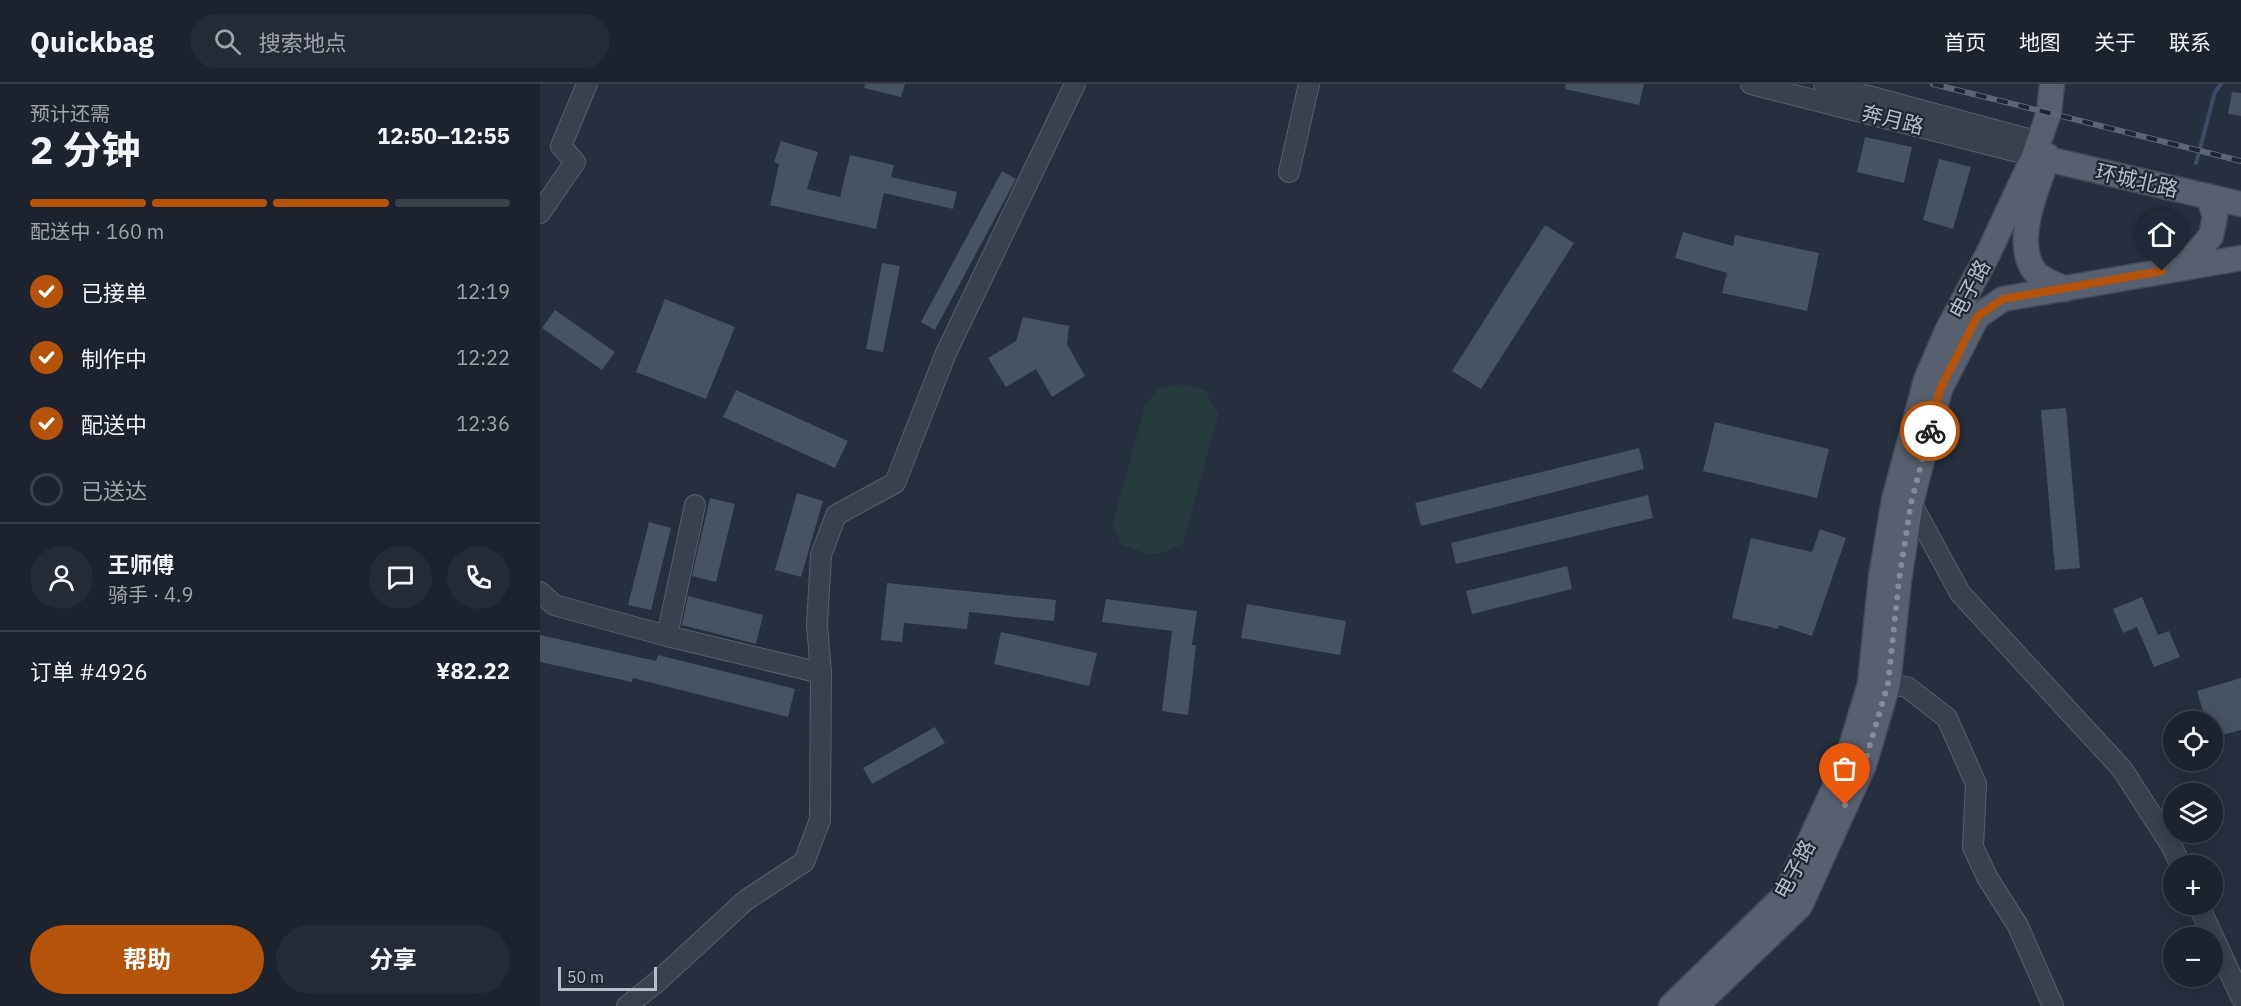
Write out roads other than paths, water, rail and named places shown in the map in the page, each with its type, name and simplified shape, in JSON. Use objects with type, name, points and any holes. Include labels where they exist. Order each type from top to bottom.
[{"type":"main road","name":"电子路","points":[[2040,152],[2049,112],[2052,84]]},
{"type":"main road","name":"电子路","points":[[1671,1006],[1785,895],[1847,760],[1870,684],[1881,577],[1894,500],[1926,380],[1947,331],[2061,115],[2064,84]]},
{"type":"main road","name":"环城北路","points":[[2040,152],[2074,166],[2241,204]]},
{"type":"main road","points":[[2040,152],[2026,234],[2027,257],[2036,274],[2065,289]]},
{"type":"main road","points":[[2030,211],[2057,176],[2074,166]]},
{"type":"main road","points":[[2182,267],[2211,236],[2215,216],[2208,196]]},
{"type":"main road","name":"电子路","points":[[1696,1006],[1800,906],[1864,765],[1888,684],[1899,580],[1911,503],[1940,389],[1977,317],[2003,299],[2241,258]]},
{"type":"street","points":[[540,213],[575,162],[561,146],[587,84]]},
{"type":"street","points":[[627,1006],[658,981],[746,900],[804,862],[820,820],[821,673],[817,625],[821,555],[836,516],[895,483],[946,353],[1076,84]]},
{"type":"street","points":[[1289,172],[1309,84]]},
{"type":"street","name":"奔月路","points":[[1751,84],[2040,152]]},
{"type":"street","points":[[1824,84],[2040,152]]},
{"type":"street","points":[[1911,503],[1960,593],[2122,769],[2176,855]]},
{"type":"street","points":[[668,636],[695,505]]},
{"type":"street","points":[[540,591],[554,605],[668,636],[821,673]]},
{"type":"street","points":[[1888,684],[1907,687],[1947,718],[1976,784],[1973,847],[1987,877],[2018,926],[2054,1006]]},
{"type":"street","points":[[2203,915],[2241,997]]},
{"type":"waterway","points":[[2196,163],[2215,92],[2221,84]]},
{"type":"railway","points":[[1933,84],[2241,161]]}]
